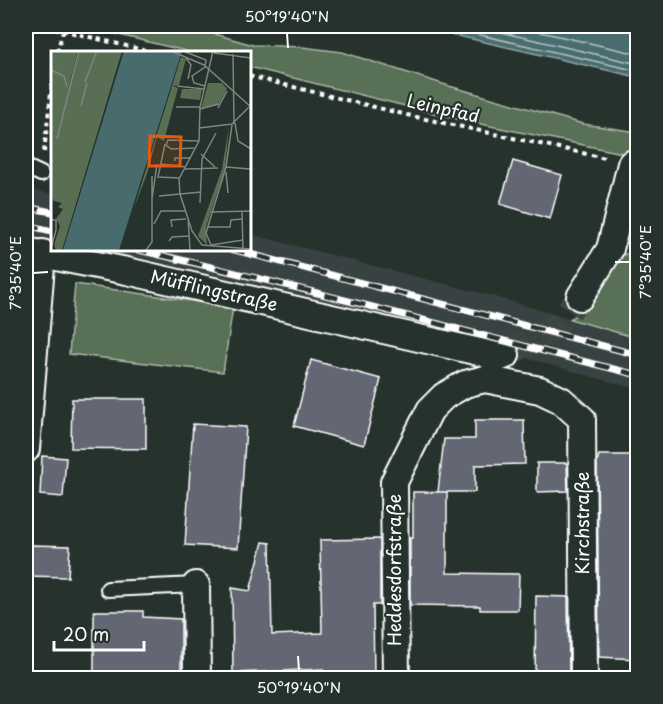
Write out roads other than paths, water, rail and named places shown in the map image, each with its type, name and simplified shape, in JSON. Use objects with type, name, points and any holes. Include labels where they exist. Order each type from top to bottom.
[{"type":"street","points":[[580,297],[610,249],[631,164]]},
{"type":"street","name":"Müfflingstraße","points":[[26,449],[34,252],[138,273],[467,350],[501,357],[506,355]]},
{"type":"street","name":"Heddesdorfstraße","points":[[396,678],[394,482],[430,410],[444,396],[465,384],[485,379],[540,390]]},
{"type":"street","name":"Kirchstraße","points":[[540,390],[561,400],[582,419],[584,678]]},
{"type":"street","points":[[196,585],[197,678]]},
{"type":"lane","points":[[26,167],[41,174]]},
{"type":"lane","points":[[108,589],[196,585]]},
{"type":"water","points":[[415,26],[637,26],[637,77]]},
{"type":"tunnel","points":[[506,355],[555,327],[580,297]]},
{"type":"railway","points":[[26,207],[51,212]]},
{"type":"railway","points":[[26,225],[51,231]]},
{"type":"railway","points":[[138,250],[323,294],[638,375]]},
{"type":"railway","points":[[235,250],[638,355]]}]
